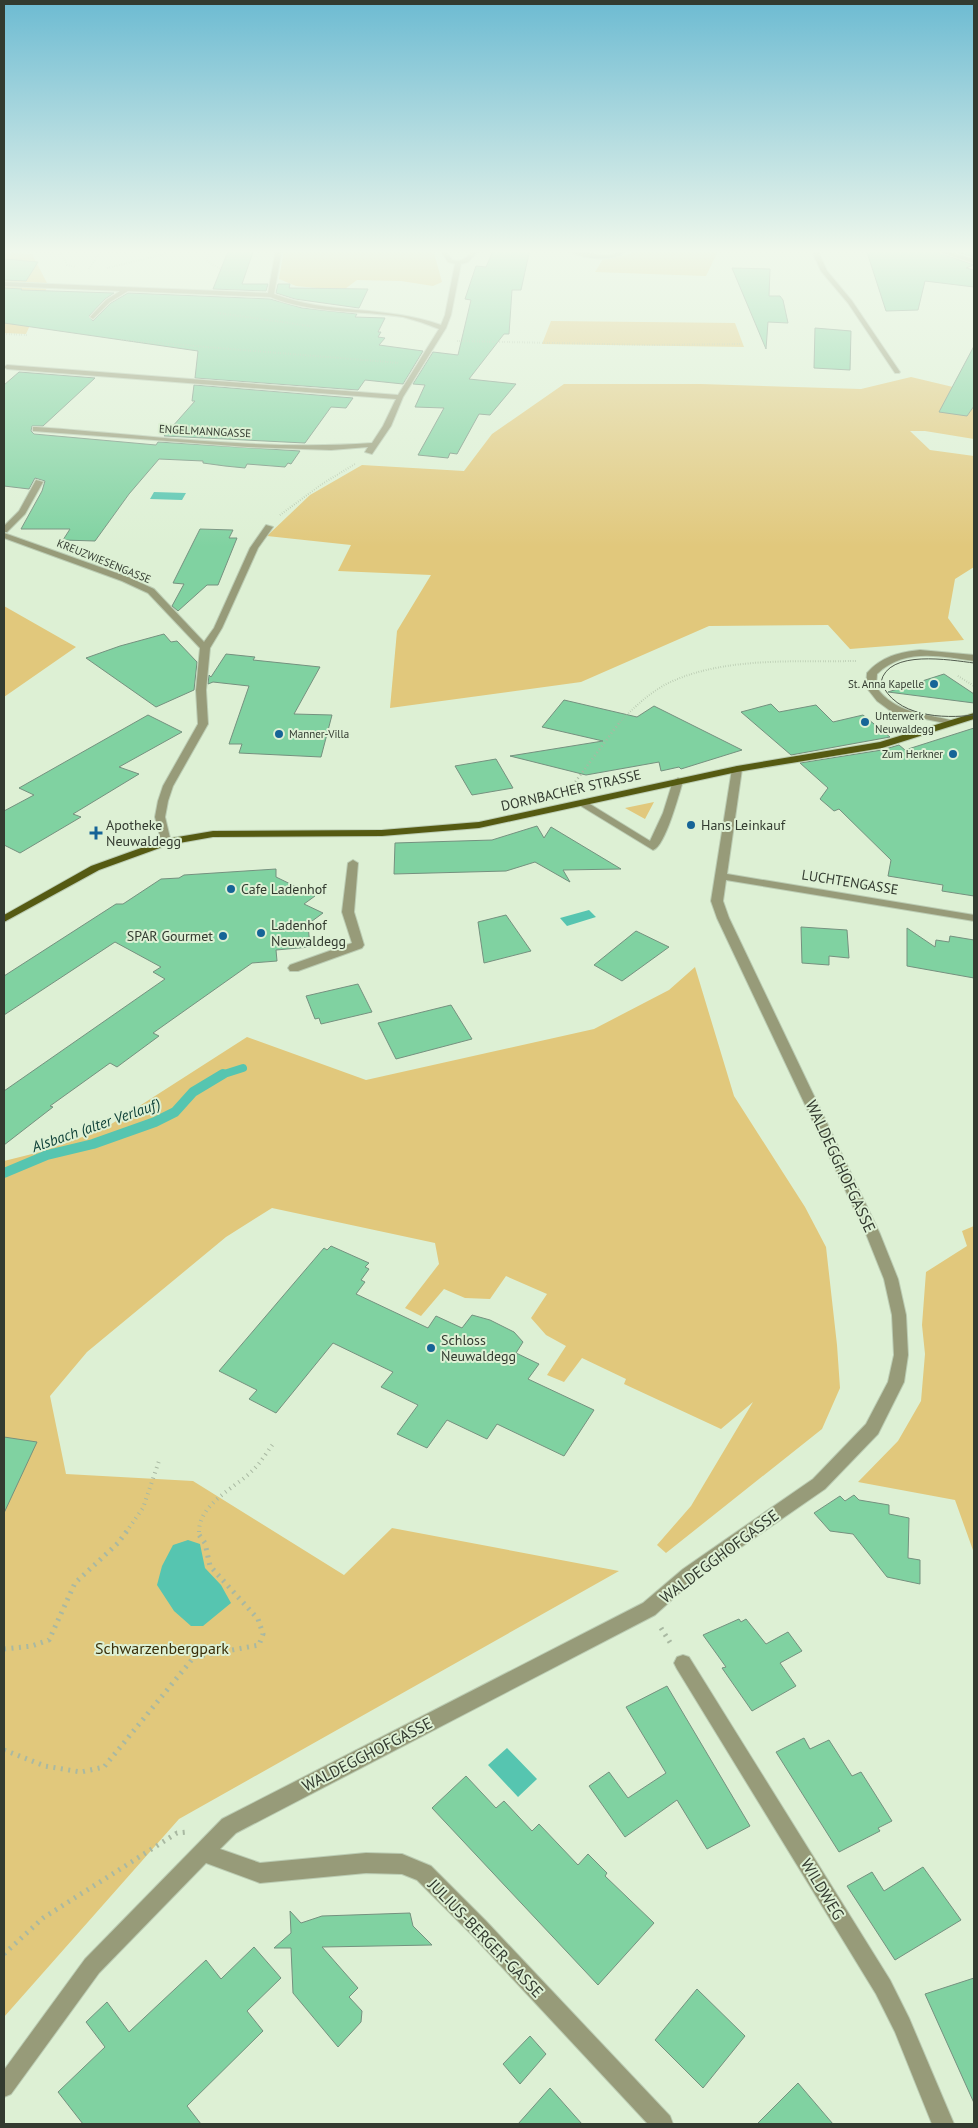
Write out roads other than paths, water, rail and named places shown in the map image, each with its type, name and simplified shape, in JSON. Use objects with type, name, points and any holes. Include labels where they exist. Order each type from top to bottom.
[{"type":"main road","name":"DORNBACHER STRASSE","points":[[4,919],[102,865],[166,842],[213,834],[346,834],[463,828],[737,769],[882,745],[974,716]]},
{"type":"street","points":[[7,367],[400,397],[430,348]]},
{"type":"street","points":[[881,348],[897,372]]},
{"type":"street","name":"ENGELMANNGASSE","points":[[36,429],[248,445],[371,448],[387,426],[400,397]]},
{"type":"street","points":[[4,530],[16,521],[38,482]]},
{"type":"street","points":[[166,842],[160,817],[163,801],[168,786],[203,724],[201,690],[204,648],[218,628],[254,548],[269,527]]},
{"type":"street","name":"KREUZWIESENGASSE","points":[[4,535],[125,579],[151,591],[204,648]]},
{"type":"street","points":[[951,723],[895,710],[880,700],[871,687],[872,673],[881,664],[898,656],[928,653],[974,658]]},
{"type":"street","name":"WALDEGGHOFGASSE","points":[[4,2087],[92,1966],[229,1826],[649,1609],[689,1574],[819,1484],[872,1429],[896,1382],[901,1355],[899,1315],[891,1279],[849,1181],[723,918],[718,901],[720,876],[737,769]]},
{"type":"street","points":[[580,803],[653,847],[668,812],[678,781]]},
{"type":"street","points":[[294,968],[358,945],[348,912],[353,863]]},
{"type":"street","name":"LUCHTENGASSE","points":[[720,876],[974,918]]},
{"type":"street","name":"WILDWEG","points":[[683,1663],[883,1987],[902,2025],[942,2124]]},
{"type":"street","name":"JULIUS-BERGER-GASSE","points":[[204,1852],[260,1874],[366,1863],[402,1864],[424,1874],[486,1935],[662,2124]]},
{"type":"water","points":[[154,492],[186,493],[182,500],[150,499]]},
{"type":"water","points":[[589,910],[596,917],[567,926],[560,918]]},
{"type":"water","points":[[188,1540],[200,1544],[205,1568],[221,1585],[231,1603],[203,1626],[191,1626],[174,1611],[157,1585],[162,1566],[173,1545]]},
{"type":"water","points":[[507,1748],[537,1779],[518,1797],[488,1765]]},
{"type":"waterway","name":"Alsbach (alter Verlauf)","points":[[222,1075],[243,1068]]},
{"type":"waterway","name":"Alsbach (alter Verlauf)","points":[[4,1173],[47,1155],[93,1144],[155,1122],[175,1112],[193,1092],[222,1075]]},
{"type":"tram line","points":[[974,663],[936,659],[907,661],[895,665],[886,672],[881,682],[888,694],[908,709],[935,716],[974,715]]},
{"type":"place","name":"St. Anna Kapelle","points":[[934,684]]},
{"type":"place","name":"Unterwerk Neuwaldegg","points":[[865,722]]},
{"type":"place","name":"Manner-Villa","points":[[279,734]]},
{"type":"place","name":"Zum Herkner","points":[[953,754]]},
{"type":"place","name":"Hans Leinkauf","points":[[691,825]]},
{"type":"place","name":"Apotheke Neuwaldegg","points":[[96,833]]},
{"type":"place","name":"Cafe Ladenhof","points":[[231,889]]},
{"type":"place","name":"Ladenhof Neuwaldegg","points":[[261,933]]},
{"type":"place","name":"SPAR Gourmet","points":[[223,936]]},
{"type":"place","name":"Schloss Neuwaldegg","points":[[431,1348]]},
{"type":"park label","name":"Schwarzenbergpark","points":[[162,1648]]}]
